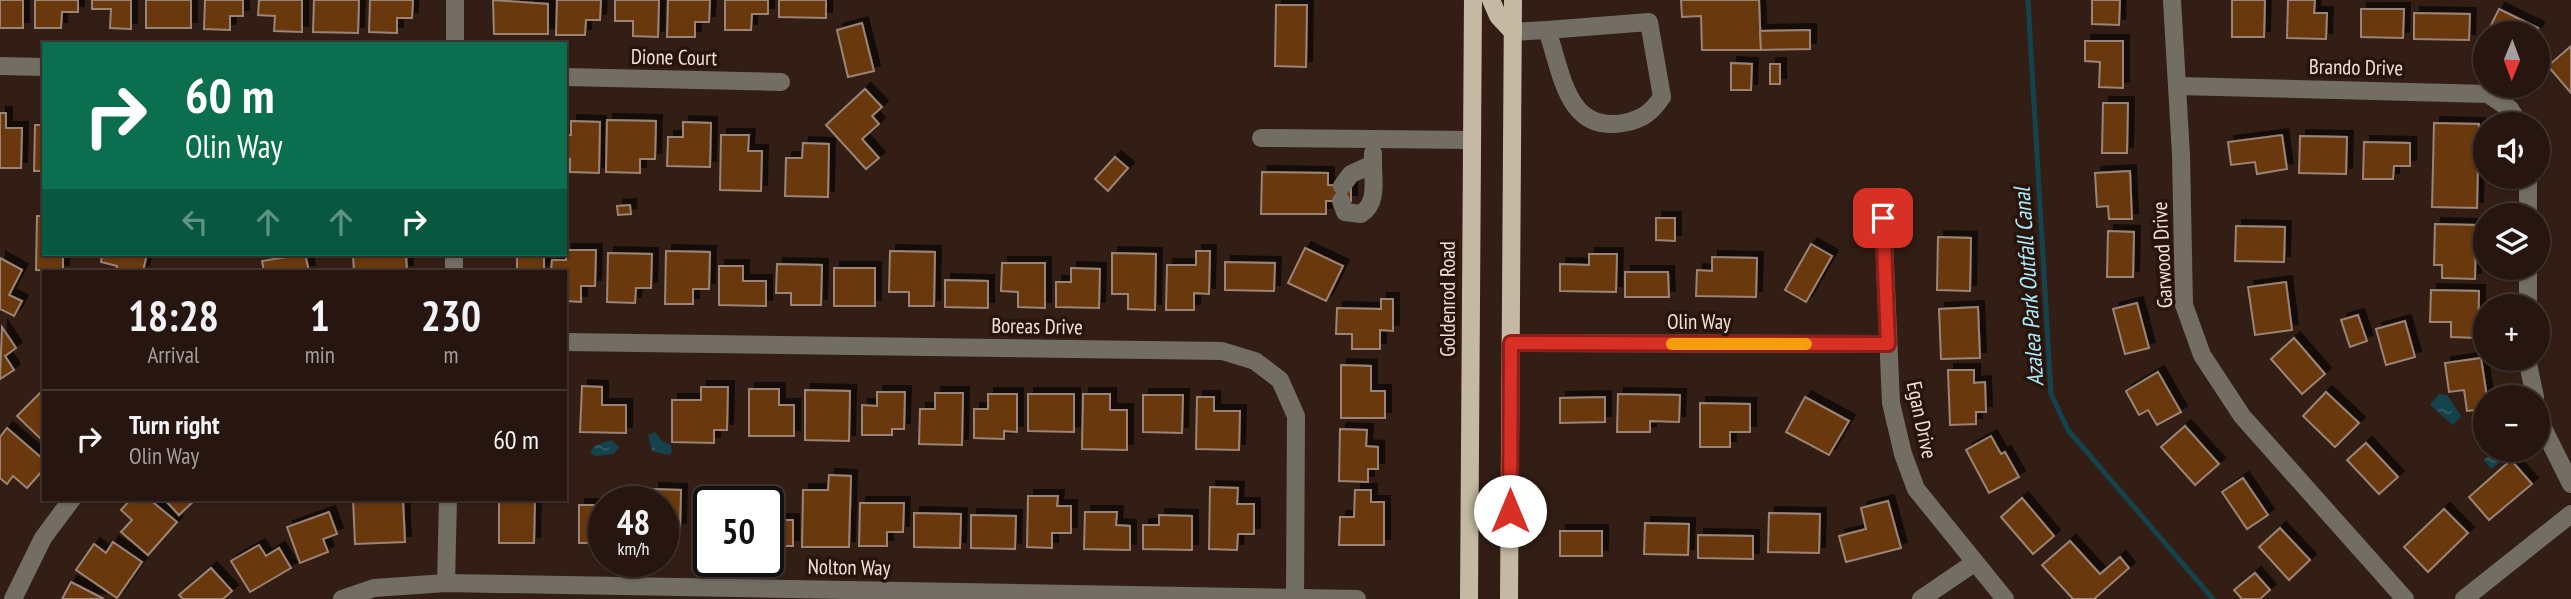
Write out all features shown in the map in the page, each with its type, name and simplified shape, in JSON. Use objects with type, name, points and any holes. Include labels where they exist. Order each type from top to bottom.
[{"type":"main road","name":"Goldenrod Road","points":[[1469,599],[1473,0]]},
{"type":"main road","points":[[1491,0],[1498,16],[1513,32]]},
{"type":"main road","points":[[1509,599],[1513,0]]},
{"type":"street","points":[[455,0],[455,42]]},
{"type":"street","name":"Garwood Drive","points":[[2172,0],[2178,86],[2184,305],[2202,355],[2242,416],[2405,599]]},
{"type":"street","points":[[1513,32],[1649,22],[1662,97],[1653,111],[1635,121],[1613,125],[1591,122],[1580,114],[1573,103],[1547,30]]},
{"type":"street","points":[[0,66],[42,67]]},
{"type":"street","name":"Dione Court","points":[[567,77],[781,82]]},
{"type":"street","name":"Brando Drive","points":[[2178,86],[2488,94],[2512,112]]},
{"type":"street","points":[[1261,138],[1472,140]]},
{"type":"street","points":[[1373,139],[1373,164],[1373,199],[1367,210],[1361,214],[1345,212],[1342,193],[1351,174],[1373,164]]},
{"type":"street","name":"Egan Drive","points":[[1883,218],[1891,403],[1903,454],[1916,489],[2005,599]]},
{"type":"street","name":"Boreas Drive","points":[[567,342],[1222,351],[1255,361],[1280,380],[1296,416],[1295,598]]},
{"type":"street","name":"Olin Way","points":[[1511,343],[1888,344]]},
{"type":"street","points":[[2550,442],[2571,484]]},
{"type":"street","points":[[13,599],[43,538],[71,501]]},
{"type":"street","points":[[446,583],[448,501]]},
{"type":"street","points":[[2463,599],[2571,514]]},
{"type":"street","points":[[1921,599],[1974,563]]},
{"type":"street","name":"Nolton Way","points":[[342,599],[374,589],[446,583],[808,594],[1357,599]]},
{"type":"water","points":[[2439,394],[2447,395],[2461,416],[2453,425],[2430,405]]},
{"type":"water","points":[[655,432],[662,441],[671,445],[672,452],[669,455],[652,451],[648,435]]},
{"type":"water","points":[[611,440],[619,447],[614,454],[596,456],[590,453],[594,446]]},
{"type":"water","points":[[2486,462],[2500,462],[2491,469]]},
{"type":"building","points":[[0,0],[23,0],[23,28],[0,28]]},
{"type":"building","points":[[35,0],[78,0],[78,12],[62,12],[61,28],[35,28]]},
{"type":"building","points":[[92,0],[131,0],[131,29],[110,28],[111,9],[92,9]]},
{"type":"building","points":[[146,0],[191,0],[191,28],[146,28]]},
{"type":"building","points":[[205,0],[243,0],[243,16],[230,16],[230,30],[204,29]]},
{"type":"building","points":[[259,0],[302,0],[302,32],[274,31],[275,16],[258,15]]},
{"type":"building","points":[[314,0],[359,0],[358,33],[313,32]]},
{"type":"building","points":[[370,0],[413,0],[412,18],[397,18],[397,33],[369,32]]},
{"type":"building","points":[[493,0],[548,4],[548,34],[494,34]]},
{"type":"building","points":[[557,0],[601,0],[600,20],[586,20],[585,35],[556,35]]},
{"type":"building","points":[[615,0],[659,0],[658,37],[633,36],[633,21],[615,21]]},
{"type":"building","points":[[668,0],[710,0],[709,22],[695,22],[695,37],[667,37]]},
{"type":"building","points":[[725,0],[768,0],[768,14],[752,14],[751,30],[725,30]]},
{"type":"building","points":[[779,0],[826,0],[826,18],[779,17]]},
{"type":"building","points":[[1681,0],[1759,0],[1761,50],[1702,50],[1701,16],[1682,17]]},
{"type":"building","points":[[2092,0],[2120,0],[2119,25],[2092,24]]},
{"type":"building","points":[[2232,0],[2265,0],[2264,37],[2232,37]]},
{"type":"building","points":[[2288,0],[2315,0],[2314,13],[2327,13],[2326,39],[2287,38]]},
{"type":"building","points":[[1276,5],[1307,5],[1306,67],[1275,66]]},
{"type":"building","points":[[2361,9],[2404,9],[2403,38],[2361,37]]},
{"type":"building","points":[[2499,9],[2524,21],[2493,21]]},
{"type":"building","points":[[2414,13],[2470,14],[2469,40],[2414,39]]},
{"type":"building","points":[[862,23],[874,71],[848,77],[837,30]]},
{"type":"building","points":[[1810,30],[1810,49],[1761,50],[1760,31]]},
{"type":"building","points":[[2085,41],[2123,41],[2123,88],[2099,87],[2100,62],[2085,61]]},
{"type":"building","points":[[2571,46],[2571,93],[2550,68],[2550,64]]},
{"type":"building","points":[[1731,63],[1752,64],[1751,90],[1731,90]]},
{"type":"building","points":[[1770,64],[1780,64],[1780,84],[1770,84]]},
{"type":"building","points":[[865,89],[882,107],[872,116],[879,124],[862,139],[879,158],[866,169],[826,125]]},
{"type":"building","points":[[2103,103],[2128,103],[2127,153],[2102,153]]},
{"type":"building","points":[[0,113],[6,113],[6,128],[22,128],[21,168],[0,168]]},
{"type":"building","points":[[607,120],[656,121],[655,159],[640,159],[640,173],[606,172]]},
{"type":"building","points":[[571,121],[600,122],[599,173],[570,172],[567,135],[571,135]]},
{"type":"building","points":[[683,122],[711,123],[710,167],[667,166],[668,137],[683,137]]},
{"type":"building","points":[[2434,123],[2473,124],[2473,189],[2477,189],[2477,203],[2473,203],[2473,208],[2432,207]]},
{"type":"building","points":[[35,125],[42,125],[42,171],[34,171]]},
{"type":"building","points":[[721,135],[749,135],[748,151],[762,151],[761,191],[720,190]]},
{"type":"building","points":[[2282,135],[2287,169],[2257,174],[2255,162],[2231,165],[2228,142]]},
{"type":"building","points":[[2300,136],[2347,137],[2346,174],[2299,173]]},
{"type":"building","points":[[2364,142],[2410,143],[2410,166],[2394,166],[2393,179],[2363,179]]},
{"type":"building","points":[[803,143],[829,144],[828,197],[785,196],[786,158],[802,158]]},
{"type":"building","points":[[1115,157],[1128,168],[1108,191],[1095,179]]},
{"type":"building","points":[[2130,171],[2132,219],[2109,219],[2108,206],[2097,207],[2095,173]]},
{"type":"building","points":[[1262,172],[1328,173],[1328,185],[1351,186],[1351,201],[1326,201],[1326,214],[1261,214]]},
{"type":"building","points":[[630,205],[631,214],[618,215],[617,206]]},
{"type":"building","points":[[37,216],[42,216],[42,256],[63,256],[63,270],[36,270]]},
{"type":"building","points":[[1656,218],[1675,218],[1675,241],[1656,240]]},
{"type":"building","points":[[2435,224],[2473,225],[2473,279],[2442,278],[2442,265],[2434,265]]},
{"type":"building","points":[[2236,226],[2285,227],[2284,262],[2235,261]]},
{"type":"building","points":[[2108,231],[2134,232],[2133,277],[2107,277]]},
{"type":"building","points":[[1938,237],[1971,238],[1970,291],[1937,290]]},
{"type":"building","points":[[1811,244],[1832,256],[1806,302],[1785,290]]},
{"type":"building","points":[[1305,248],[1343,266],[1326,301],[1288,283]]},
{"type":"building","points":[[567,250],[596,250],[595,286],[581,286],[581,302],[567,301],[567,270],[551,270],[552,260],[566,260]]},
{"type":"building","points":[[666,251],[710,252],[709,289],[693,289],[693,304],[665,304]]},
{"type":"building","points":[[890,251],[935,252],[934,306],[909,306],[909,292],[889,292]]},
{"type":"building","points":[[1196,251],[1210,251],[1209,294],[1194,293],[1194,310],[1166,310],[1167,265],[1196,265]]},
{"type":"building","points":[[608,253],[652,254],[651,288],[636,288],[635,303],[607,302]]},
{"type":"building","points":[[1112,253],[1156,254],[1155,310],[1128,309],[1128,294],[1112,294]]},
{"type":"building","points":[[1589,254],[1617,254],[1616,292],[1560,291],[1560,264],[1589,265]]},
{"type":"building","points":[[102,256],[147,256],[143,270],[116,270],[117,266],[101,262]]},
{"type":"building","points":[[305,256],[309,270],[264,270],[262,261]]},
{"type":"building","points":[[353,256],[406,256],[407,270],[354,270]]},
{"type":"building","points":[[517,257],[544,257],[544,270],[517,270]]},
{"type":"building","points":[[1712,257],[1757,258],[1756,297],[1696,296],[1697,270],[1712,271]]},
{"type":"building","points":[[0,258],[22,270],[9,295],[22,301],[14,316],[0,309]]},
{"type":"building","points":[[1225,262],[1275,263],[1274,291],[1225,290]]},
{"type":"building","points":[[1002,263],[1045,263],[1045,308],[1018,307],[1018,292],[1001,291]]},
{"type":"building","points":[[777,264],[822,265],[821,305],[791,305],[791,293],[776,293]]},
{"type":"building","points":[[719,266],[743,266],[743,281],[766,281],[766,306],[719,305]]},
{"type":"building","points":[[834,268],[875,268],[875,306],[834,306]]},
{"type":"building","points":[[1071,268],[1100,269],[1099,308],[1056,307],[1056,282],[1071,282]]},
{"type":"building","points":[[1625,272],[1668,272],[1669,297],[1625,297]]},
{"type":"building","points":[[945,280],[988,281],[988,308],[945,307]]},
{"type":"building","points":[[2286,282],[2292,330],[2255,335],[2248,287]]},
{"type":"building","points":[[2431,290],[2479,291],[2479,294],[2473,294],[2473,338],[2451,337],[2451,322],[2430,322]]},
{"type":"building","points":[[1381,299],[1393,299],[1393,331],[1380,330],[1380,349],[1352,349],[1352,334],[1336,334],[1337,308],[1381,309]]},
{"type":"building","points":[[2137,303],[2149,348],[2125,354],[2113,309]]},
{"type":"building","points":[[1978,307],[1980,358],[1941,359],[1939,309]]},
{"type":"building","points":[[2358,315],[2367,341],[2350,347],[2341,320]]},
{"type":"building","points":[[2405,321],[2415,357],[2386,365],[2376,329]]},
{"type":"building","points":[[2,327],[16,348],[5,356],[14,370],[0,379]]},
{"type":"building","points":[[2294,338],[2325,374],[2302,394],[2271,359]]},
{"type":"building","points":[[2473,359],[2473,371],[2483,371],[2485,385],[2473,385],[2473,410],[2467,411],[2464,390],[2449,392],[2445,363]]},
{"type":"building","points":[[1341,365],[1371,366],[1371,391],[1385,391],[1385,418],[1341,418]]},
{"type":"building","points":[[1948,370],[1974,370],[1974,383],[1985,382],[1986,412],[1976,412],[1976,424],[1950,425]]},
{"type":"building","points":[[2158,372],[2181,412],[2157,425],[2148,410],[2139,415],[2126,391]]},
{"type":"building","points":[[582,386],[602,387],[602,405],[626,405],[626,433],[580,432]]},
{"type":"building","points":[[701,387],[728,387],[727,430],[714,430],[714,443],[672,442],[672,400],[701,400]]},
{"type":"building","points":[[749,389],[779,389],[779,405],[794,405],[794,436],[749,436]]},
{"type":"building","points":[[805,390],[850,391],[849,441],[805,440]]},
{"type":"building","points":[[42,391],[42,440],[17,416]]},
{"type":"building","points":[[877,392],[905,392],[904,429],[892,429],[892,435],[862,435],[862,405],[877,406]]},
{"type":"building","points":[[2326,392],[2359,423],[2335,447],[2303,416]]},
{"type":"building","points":[[935,393],[963,393],[962,445],[919,444],[920,409],[935,409]]},
{"type":"building","points":[[988,394],[1017,394],[1017,432],[1004,431],[1004,439],[974,438],[974,409],[988,409]]},
{"type":"building","points":[[1028,394],[1074,394],[1074,432],[1028,431]]},
{"type":"building","points":[[1083,394],[1110,394],[1110,410],[1127,410],[1127,450],[1082,449]]},
{"type":"building","points":[[1618,394],[1680,395],[1679,422],[1650,421],[1650,432],[1617,432]]},
{"type":"building","points":[[1143,395],[1183,395],[1182,433],[1143,432]]},
{"type":"building","points":[[1197,397],[1214,397],[1214,411],[1240,411],[1239,450],[1196,449]]},
{"type":"building","points":[[1605,397],[1605,422],[1560,423],[1560,398]]},
{"type":"building","points":[[1805,397],[1849,421],[1829,455],[1786,432]]},
{"type":"building","points":[[1700,403],[1750,404],[1750,432],[1730,432],[1730,447],[1700,447]]},
{"type":"building","points":[[2185,426],[2219,464],[2195,485],[2161,447]]},
{"type":"building","points":[[7,428],[42,458],[42,471],[27,488],[13,476],[7,484],[0,478],[0,437]]},
{"type":"building","points":[[1340,429],[1367,430],[1366,446],[1378,447],[1378,469],[1368,469],[1368,482],[1339,481]]},
{"type":"building","points":[[1991,436],[2001,454],[2005,452],[2019,477],[1989,493],[1966,450]]},
{"type":"building","points":[[2366,443],[2398,477],[2379,494],[2347,460]]},
{"type":"building","points":[[2509,462],[2513,462],[2532,484],[2489,520],[2469,497]]},
{"type":"building","points":[[829,475],[851,476],[849,547],[802,547],[803,490],[828,490]]},
{"type":"building","points":[[2243,478],[2268,515],[2247,529],[2222,492]]},
{"type":"building","points":[[1210,487],[1238,488],[1237,504],[1254,504],[1254,534],[1238,534],[1237,550],[1209,549]]},
{"type":"building","points":[[679,490],[681,490],[679,529]]},
{"type":"building","points":[[1355,490],[1371,490],[1371,502],[1384,502],[1384,545],[1339,545],[1340,517],[1354,517]]},
{"type":"building","points":[[1028,496],[1058,496],[1057,506],[1071,506],[1071,533],[1052,533],[1052,548],[1027,547]]},
{"type":"building","points":[[2022,498],[2054,536],[2033,554],[2001,517]]},
{"type":"building","points":[[129,501],[151,501],[177,522],[148,555],[121,532],[132,520],[121,510]]},
{"type":"building","points":[[166,501],[194,501],[179,515]]},
{"type":"building","points":[[353,501],[403,501],[405,542],[355,544]]},
{"type":"building","points":[[499,501],[535,501],[534,543],[499,543]]},
{"type":"building","points":[[1888,501],[1901,548],[1846,562],[1839,536],[1866,529],[1861,508]]},
{"type":"building","points":[[860,503],[904,503],[903,532],[887,532],[887,546],[859,546]]},
{"type":"building","points":[[579,505],[588,505],[588,543],[579,543]]},
{"type":"building","points":[[2444,509],[2468,533],[2428,572],[2404,547]]},
{"type":"building","points":[[329,512],[337,534],[323,539],[328,552],[300,563],[287,527]]},
{"type":"building","points":[[1085,512],[1117,512],[1116,525],[1130,526],[1130,550],[1084,549]]},
{"type":"building","points":[[914,513],[961,514],[960,548],[914,547]]},
{"type":"building","points":[[1769,513],[1820,514],[1819,553],[1768,552]]},
{"type":"building","points":[[971,515],[1016,516],[1015,549],[971,548]]},
{"type":"building","points":[[1159,515],[1192,516],[1192,550],[1143,549],[1143,525],[1159,525]]},
{"type":"building","points":[[784,520],[793,520],[793,546],[784,546]]},
{"type":"building","points":[[1645,523],[1689,524],[1688,555],[1644,554]]},
{"type":"building","points":[[2280,528],[2310,560],[2289,580],[2259,547]]},
{"type":"building","points":[[1560,531],[1602,531],[1602,556],[1560,556]]},
{"type":"building","points":[[1698,535],[1753,536],[1753,559],[1698,558]]},
{"type":"building","points":[[2070,541],[2100,574],[2120,557],[2129,568],[2094,599],[2073,599],[2042,565]]},
{"type":"building","points":[[113,542],[142,562],[117,598],[76,570],[94,544],[106,553]]},
{"type":"building","points":[[259,545],[266,556],[279,548],[291,568],[250,592],[231,561]]},
{"type":"building","points":[[211,568],[232,591],[223,599],[183,599],[179,595]]},
{"type":"building","points":[[2255,573],[2270,590],[2260,599],[2242,599],[2234,590]]},
{"type":"building","points":[[71,582],[104,599],[62,599]]},
{"type":"waterway","name":"Azalea Park Outfall Canal","points":[[2028,0],[2051,394],[2068,430],[2213,599]]},
{"type":"slow traffic","points":[[1672,344],[1806,344]]},
{"type":"route","points":[[1510,511],[1511,343],[1888,344],[1883,218]]}]
